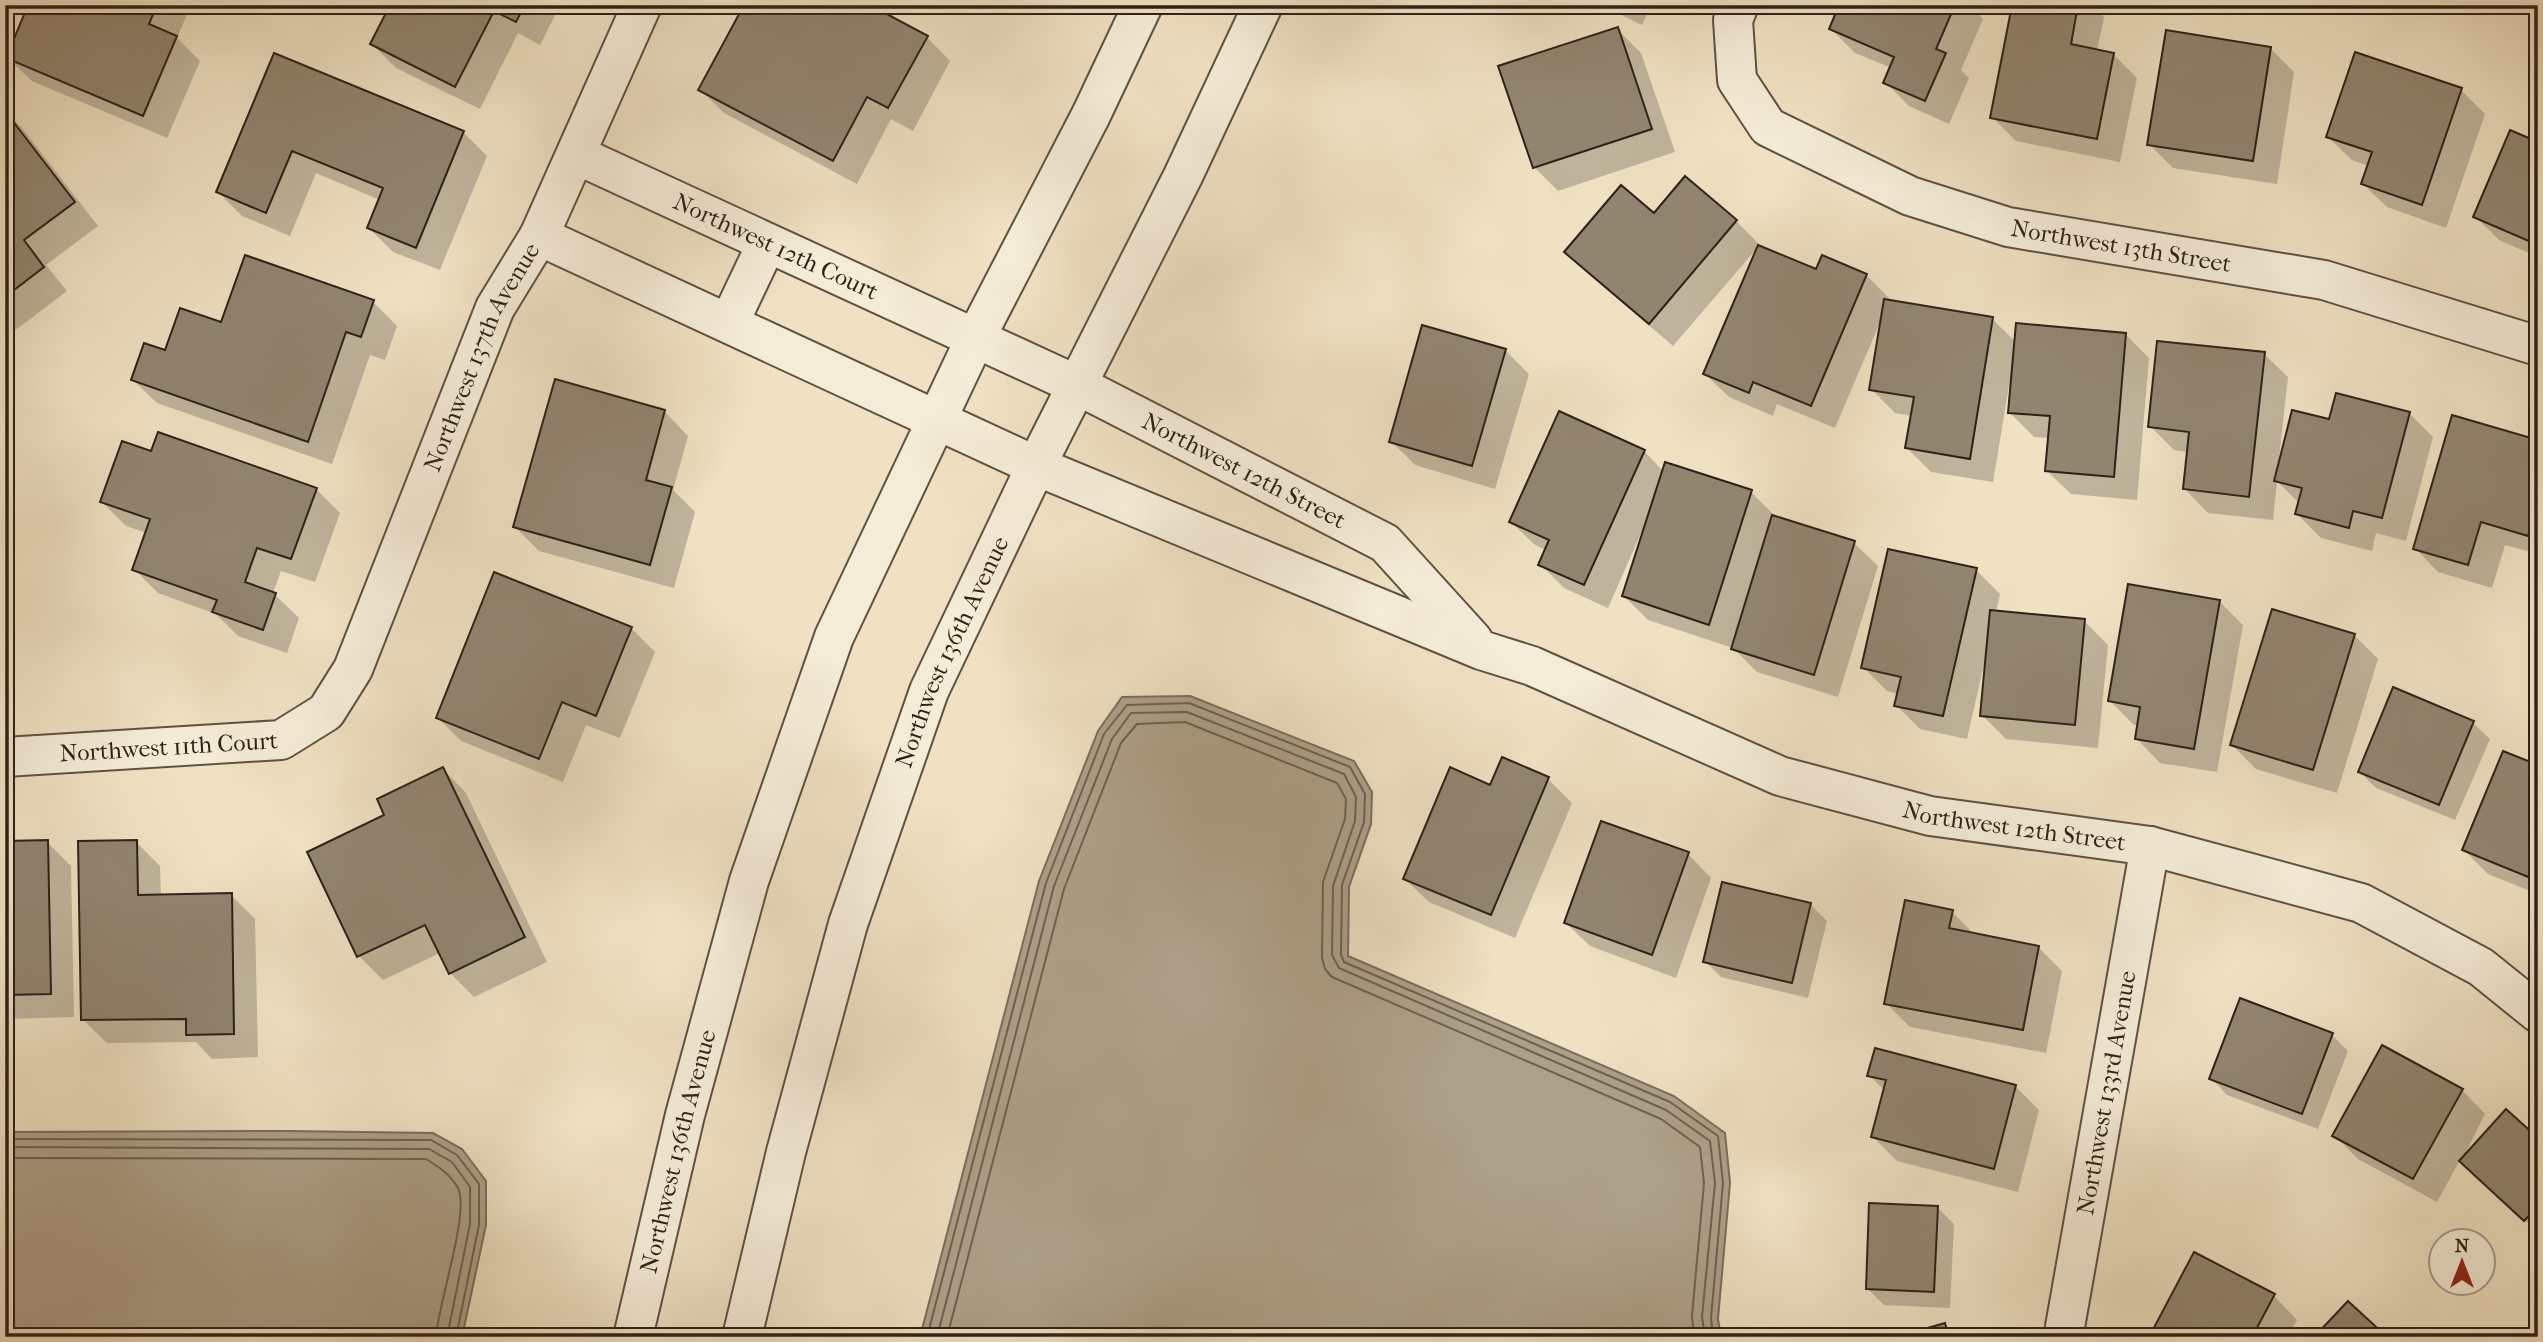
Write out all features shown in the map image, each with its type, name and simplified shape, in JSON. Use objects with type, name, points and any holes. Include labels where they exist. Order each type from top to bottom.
[{"type":"street","name":"Northwest 137th Avenue","points":[[326,712],[353,669],[495,308],[539,236],[642,5]]},
{"type":"street","name":"Northwest 136th Avenue","points":[[633,1337],[685,1115],[749,881],[834,638],[975,339],[1091,115],[1143,5]]},
{"type":"street","name":"Northwest 136th Avenue","points":[[742,1337],[786,1152],[848,924],[929,691],[1036,466],[1183,176],[1263,5]]},
{"type":"street","name":"Northwest 13th Street","points":[[1739,5],[1733,20],[1737,80],[1768,127],[1910,196],[2008,227],[2324,280],[2538,346]]},
{"type":"street","name":"Northwest 12th Court","points":[[577,155],[975,339]]},
{"type":"street","points":[[539,236],[937,419]]},
{"type":"street","points":[[729,323],[767,243]]},
{"type":"street","name":"Northwest 12th Street","points":[[975,339],[1077,385],[1385,542],[1481,650]]},
{"type":"street","name":"Northwest 12th Street","points":[[937,419],[1036,466],[1481,650],[1532,666],[1780,776],[1930,816],[2150,846],[2361,903],[2480,967],[2538,1013]]},
{"type":"street","name":"Northwest 11th Court","points":[[5,757],[281,740],[326,712]]},
{"type":"street","name":"Northwest 133rd Avenue","points":[[2067,1337],[2065,1327],[2150,846]]},
{"type":"water","points":[[1190,696],[1354,761],[1372,792],[1371,824],[1349,887],[1348,956],[1674,1096],[1725,1133],[1730,1183],[1718,1319],[1721,1337],[920,1337],[1039,881],[1098,731],[1122,697]]},
{"type":"water","points":[[5,1132],[433,1133],[462,1149],[486,1181],[486,1225],[462,1337],[5,1337]]},
{"type":"building","points":[[28,5],[157,5],[149,24],[177,36],[143,116],[6,58]]},
{"type":"building","points":[[390,5],[525,5],[516,22],[494,11],[455,87],[370,44]]},
{"type":"building","points":[[744,5],[870,5],[928,36],[888,108],[867,97],[833,161],[698,90]]},
{"type":"building","points":[[1839,5],[1955,5],[1936,49],[1946,53],[1925,101],[1883,83],[1894,57],[1829,29]]},
{"type":"building","points":[[2012,5],[2078,5],[2071,44],[2114,53],[2097,139],[1990,118]]},
{"type":"building","points":[[1618,27],[1652,129],[1533,168],[1498,66]]},
{"type":"building","points":[[2166,30],[2271,47],[2253,161],[2147,145]]},
{"type":"building","points":[[2355,52],[2462,88],[2422,205],[2361,184],[2372,152],[2326,137]]},
{"type":"building","points":[[274,53],[464,131],[416,248],[367,228],[383,188],[292,151],[266,213],[216,192]]},
{"type":"building","points":[[5,111],[75,202],[24,240],[44,267],[5,297]]},
{"type":"building","points":[[2510,130],[2538,142],[2538,245],[2473,217]]},
{"type":"building","points":[[1685,176],[1737,220],[1649,324],[1564,252],[1621,185],[1654,213]]},
{"type":"building","points":[[1758,245],[1816,269],[1822,255],[1867,274],[1811,406],[1753,382],[1749,393],[1703,374]]},
{"type":"building","points":[[245,255],[374,300],[361,337],[346,332],[308,442],[131,380],[144,343],[165,350],[180,308],[221,322]]},
{"type":"building","points":[[1884,299],[1993,317],[1970,459],[1905,448],[1914,397],[1869,390]]},
{"type":"building","points":[[2016,323],[2126,333],[2114,477],[2045,471],[2050,416],[2008,413]]},
{"type":"building","points":[[1422,325],[1506,349],[1472,466],[1389,442]]},
{"type":"building","points":[[2157,341],[2265,352],[2249,497],[2183,489],[2189,432],[2148,427]]},
{"type":"building","points":[[555,379],[665,410],[646,480],[672,487],[650,565],[513,527]]},
{"type":"building","points":[[2336,393],[2410,412],[2382,518],[2353,511],[2349,528],[2295,514],[2302,488],[2274,481],[2292,410],[2329,419]]},
{"type":"building","points":[[1559,411],[1645,450],[1584,585],[1538,565],[1549,540],[1509,522]]},
{"type":"building","points":[[2452,415],[2538,440],[2538,503],[2528,536],[2481,522],[2468,565],[2413,549]]},
{"type":"building","points":[[158,432],[317,488],[291,559],[257,548],[245,582],[276,593],[263,630],[212,612],[217,600],[132,570],[150,519],[100,502],[122,441],[151,451]]},
{"type":"building","points":[[1665,462],[1752,490],[1709,625],[1622,596]]},
{"type":"building","points":[[1772,515],[1855,541],[1814,675],[1731,649]]},
{"type":"building","points":[[1888,549],[1977,568],[1943,716],[1894,706],[1901,677],[1861,668]]},
{"type":"building","points":[[494,572],[632,627],[596,716],[562,702],[539,759],[436,718]]},
{"type":"building","points":[[2538,579],[2538,601],[2529,597]]},
{"type":"building","points":[[2128,584],[2220,600],[2194,749],[2135,739],[2140,707],[2108,701]]},
{"type":"building","points":[[2272,609],[2355,634],[2313,770],[2230,745]]},
{"type":"building","points":[[1990,610],[2085,619],[2075,725],[1980,716]]},
{"type":"building","points":[[2393,687],[2474,721],[2439,805],[2358,772]]},
{"type":"building","points":[[2503,751],[2538,765],[2538,881],[2462,850]]},
{"type":"building","points":[[1502,757],[1549,777],[1491,915],[1403,879],[1450,767],[1490,785]]},
{"type":"building","points":[[443,767],[525,937],[449,974],[425,925],[357,957],[307,852],[384,815],[377,799]]},
{"type":"building","points":[[1601,821],[1689,852],[1652,955],[1564,923]]},
{"type":"building","points":[[48,840],[51,994],[5,995],[5,841]]},
{"type":"building","points":[[137,840],[138,895],[232,893],[234,1034],[186,1035],[186,1019],[81,1020],[78,841]]},
{"type":"building","points":[[1722,882],[1811,903],[1792,983],[1703,962]]},
{"type":"building","points":[[1905,900],[1953,910],[1949,928],[2039,946],[2023,1030],[1884,1004]]},
{"type":"building","points":[[2240,998],[2333,1033],[2302,1114],[2209,1079]]},
{"type":"building","points":[[2382,1045],[2463,1089],[2413,1179],[2332,1136]]},
{"type":"building","points":[[1875,1048],[2016,1085],[1994,1169],[1871,1137],[1886,1080],[1867,1076]]},
{"type":"building","points":[[2506,1109],[2538,1138],[2538,1206],[2524,1221],[2459,1161]]},
{"type":"building","points":[[1869,1203],[1938,1206],[1934,1292],[1866,1289]]},
{"type":"building","points":[[2194,1252],[2275,1294],[2252,1337],[2149,1337]]},
{"type":"building","points":[[2538,1264],[2538,1282],[2529,1273]]},
{"type":"building","points":[[2348,1301],[2387,1337],[2314,1337]]},
{"type":"building","points":[[1945,1323],[1949,1337],[1896,1337]]}]
